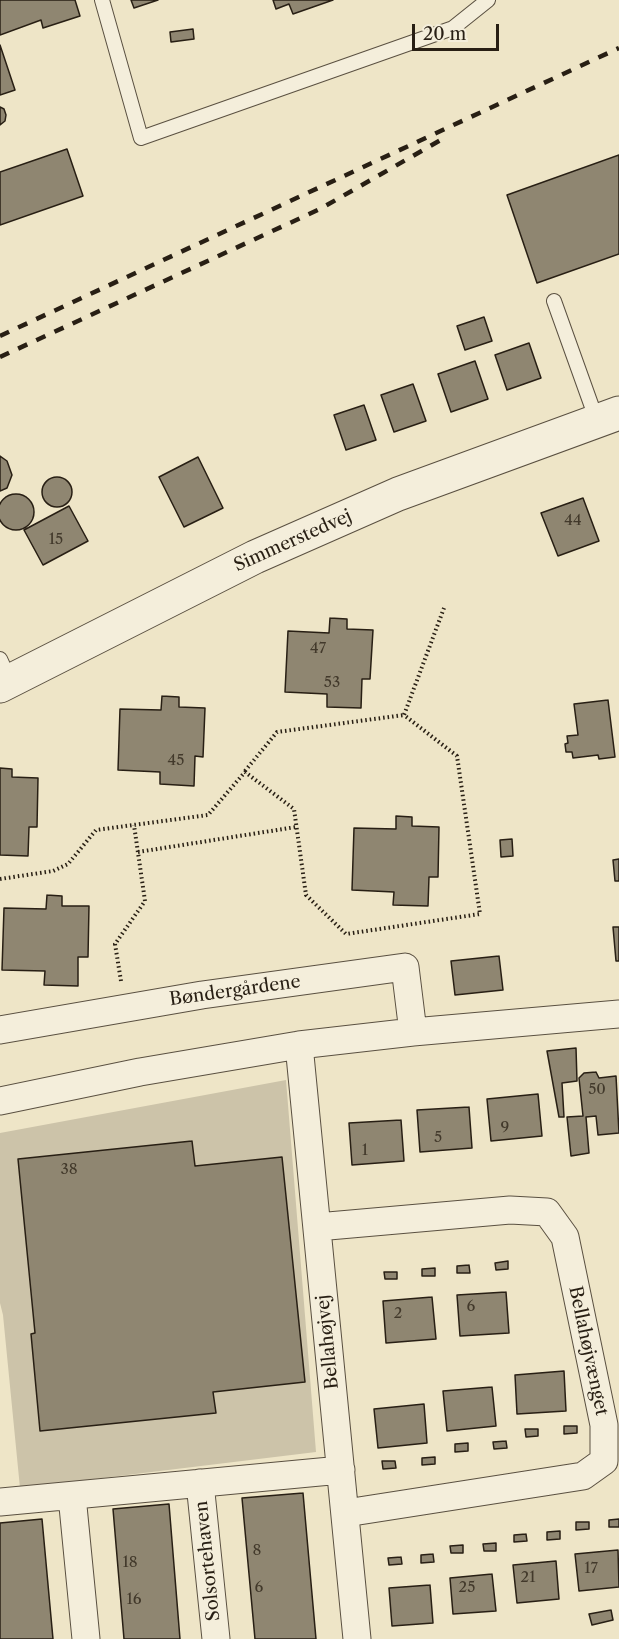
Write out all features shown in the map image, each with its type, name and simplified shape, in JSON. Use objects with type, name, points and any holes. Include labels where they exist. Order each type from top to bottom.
[{"type":"street","name":"Simmerstedvej","points":[[3,675],[255,557],[398,494],[608,417]]},
{"type":"street","name":"Bøndergårdene","points":[[0,1030],[201,995],[405,967],[413,1032]]},
{"type":"street","points":[[0,1101],[140,1072],[299,1045],[413,1032],[619,1014]]},
{"type":"street","name":"Bellahøjvej","points":[[299,1045],[357,1639]]},
{"type":"street","name":"Bellahøjvænget","points":[[317,1227],[510,1209],[547,1212],[565,1237],[604,1425],[604,1461],[583,1476],[346,1513]]},
{"type":"street","name":"Solsortehaven","points":[[0,1502],[341,1470]]},
{"type":"street","name":"Solsortehaven","points":[[200,1483],[216,1639]]},
{"type":"street","points":[[72,1496],[86,1639]]},
{"type":"lane","points":[[102,0],[141,138],[453,28],[488,0]]},
{"type":"lane","name":"Simmerstedvej","points":[[554,301],[608,417]]},
{"type":"path","points":[[404,715],[444,608]]},
{"type":"path","points":[[0,879],[53,872],[68,864],[96,830],[208,815],[277,732],[404,715],[457,756],[480,914],[346,934],[306,895],[294,810],[245,772]]},
{"type":"path","points":[[125,1008],[115,944],[145,901],[135,825]]},
{"type":"path","points":[[138,852],[296,827]]},
{"type":"shaded area","points":[[286,1080],[316,1452],[20,1488],[0,1303],[0,1133]]},
{"type":"building","points":[[0,0],[75,0],[80,16],[43,28],[41,20],[0,35]]},
{"type":"building","points":[[131,0],[158,0],[134,8]]},
{"type":"building","points":[[273,0],[333,0],[293,14],[289,4],[276,9]]},
{"type":"building","points":[[193,29],[194,39],[171,42],[170,32]]},
{"type":"building","points":[[0,45],[15,90],[0,95]]},
{"type":"building","points":[[0,107],[4,109],[6,115],[5,121],[0,125]]},
{"type":"building","points":[[67,149],[83,196],[0,225],[0,172]]},
{"type":"building","points":[[619,155],[619,254],[537,283],[507,195]]},
{"type":"building","points":[[484,317],[492,341],[465,350],[457,326]]},
{"type":"building","points":[[529,343],[541,378],[507,390],[495,355]]},
{"type":"building","points":[[475,361],[488,399],[451,412],[438,374]]},
{"type":"building","points":[[413,384],[426,421],[394,432],[381,395]]},
{"type":"building","points":[[364,405],[376,440],[346,450],[334,415]]},
{"type":"building","points":[[0,456],[7,461],[12,475],[7,488],[0,491]]},
{"type":"building","points":[[198,457],[223,508],[184,527],[159,477]]},
{"type":"building","points":[[57,477],[68,481],[72,492],[68,503],[57,507],[46,503],[42,492],[46,481]]},
{"type":"building","points":[[16,494],[29,499],[34,512],[29,525],[16,530],[3,525],[-2,512],[3,499]]},
{"type":"building","points":[[583,498],[599,541],[558,556],[541,513]]},
{"type":"building","points":[[69,506],[88,541],[43,565],[24,530]]},
{"type":"building","points":[[330,618],[347,619],[347,629],[373,630],[370,679],[362,679],[361,708],[327,707],[327,694],[285,692],[288,631],[329,633]]},
{"type":"building","points":[[162,696],[179,697],[179,707],[205,708],[203,757],[195,756],[194,786],[160,784],[160,772],[118,770],[120,709],[161,710]]},
{"type":"building","points":[[608,700],[615,757],[599,759],[598,755],[573,758],[572,752],[566,752],[565,744],[568,743],[567,736],[578,735],[574,704]]},
{"type":"building","points":[[0,768],[12,769],[12,777],[38,778],[37,827],[29,827],[28,856],[0,855]]},
{"type":"building","points":[[396,816],[412,817],[412,826],[439,827],[438,877],[429,877],[428,906],[393,905],[394,892],[352,890],[354,828],[396,829]]},
{"type":"building","points":[[512,839],[513,856],[501,857],[500,840]]},
{"type":"building","points":[[619,859],[619,881],[615,881],[613,860]]},
{"type":"building","points":[[47,895],[62,896],[62,906],[89,906],[88,957],[78,957],[78,986],[44,985],[45,971],[2,970],[4,908],[46,909]]},
{"type":"building","points":[[613,927],[619,927],[619,961],[616,961]]},
{"type":"building","points":[[499,956],[503,990],[455,995],[451,961]]},
{"type":"building","points":[[576,1048],[577,1081],[562,1083],[564,1117],[559,1117],[547,1051]]},
{"type":"building","points":[[596,1072],[599,1078],[616,1076],[619,1133],[598,1135],[596,1116],[586,1117],[589,1153],[571,1156],[567,1117],[583,1116],[579,1078],[584,1073]]},
{"type":"building","points":[[538,1094],[542,1136],[491,1141],[487,1099]]},
{"type":"building","points":[[469,1107],[472,1148],[420,1152],[417,1110]]},
{"type":"building","points":[[401,1120],[404,1161],[352,1165],[349,1123]]},
{"type":"building","points":[[192,1141],[195,1166],[282,1157],[305,1382],[213,1392],[216,1413],[40,1431],[31,1334],[35,1333],[18,1159]]},
{"type":"building","points":[[508,1261],[508,1269],[496,1270],[495,1263]]},
{"type":"building","points":[[469,1265],[470,1273],[457,1273],[457,1266]]},
{"type":"building","points":[[435,1268],[435,1276],[422,1276],[422,1269]]},
{"type":"building","points":[[384,1272],[397,1272],[397,1279],[385,1279]]},
{"type":"building","points":[[506,1292],[509,1333],[460,1336],[457,1295]]},
{"type":"building","points":[[432,1297],[436,1339],[386,1343],[383,1301]]},
{"type":"building","points":[[564,1371],[566,1411],[517,1414],[515,1375]]},
{"type":"building","points":[[492,1387],[496,1426],[447,1431],[443,1391]]},
{"type":"building","points":[[424,1404],[427,1443],[378,1448],[374,1409]]},
{"type":"building","points":[[564,1426],[577,1426],[577,1433],[564,1434]]},
{"type":"building","points":[[525,1429],[538,1429],[538,1436],[526,1437]]},
{"type":"building","points":[[506,1441],[507,1448],[494,1449],[493,1442]]},
{"type":"building","points":[[468,1443],[468,1451],[455,1452],[455,1444]]},
{"type":"building","points":[[435,1457],[435,1464],[422,1465],[422,1458]]},
{"type":"building","points":[[382,1461],[395,1461],[396,1468],[383,1469]]},
{"type":"building","points":[[303,1493],[316,1639],[255,1639],[242,1498]]},
{"type":"building","points":[[169,1504],[180,1639],[124,1639],[113,1509]]},
{"type":"building","points":[[42,1519],[53,1639],[0,1639],[0,1523]]},
{"type":"building","points":[[619,1519],[619,1527],[609,1527],[609,1520]]},
{"type":"building","points":[[576,1522],[589,1522],[589,1529],[576,1530]]},
{"type":"building","points":[[560,1531],[560,1539],[547,1540],[547,1532]]},
{"type":"building","points":[[526,1534],[527,1541],[514,1542],[514,1535]]},
{"type":"building","points":[[496,1543],[496,1551],[484,1551],[483,1544]]},
{"type":"building","points":[[463,1545],[463,1553],[451,1553],[450,1546]]},
{"type":"building","points":[[618,1550],[619,1587],[579,1591],[575,1554]]},
{"type":"building","points":[[433,1554],[434,1562],[421,1563],[421,1555]]},
{"type":"building","points":[[401,1557],[402,1564],[389,1565],[388,1558]]},
{"type":"building","points":[[556,1561],[559,1599],[517,1603],[513,1565]]},
{"type":"building","points":[[492,1574],[496,1611],[453,1614],[450,1578]]},
{"type":"building","points":[[430,1585],[433,1623],[392,1626],[389,1588]]},
{"type":"building","points":[[611,1610],[613,1620],[592,1625],[589,1614]]},
{"type":"railway","points":[[0,336],[619,48]]},
{"type":"railway","points":[[0,357],[320,209],[446,137]]}]
